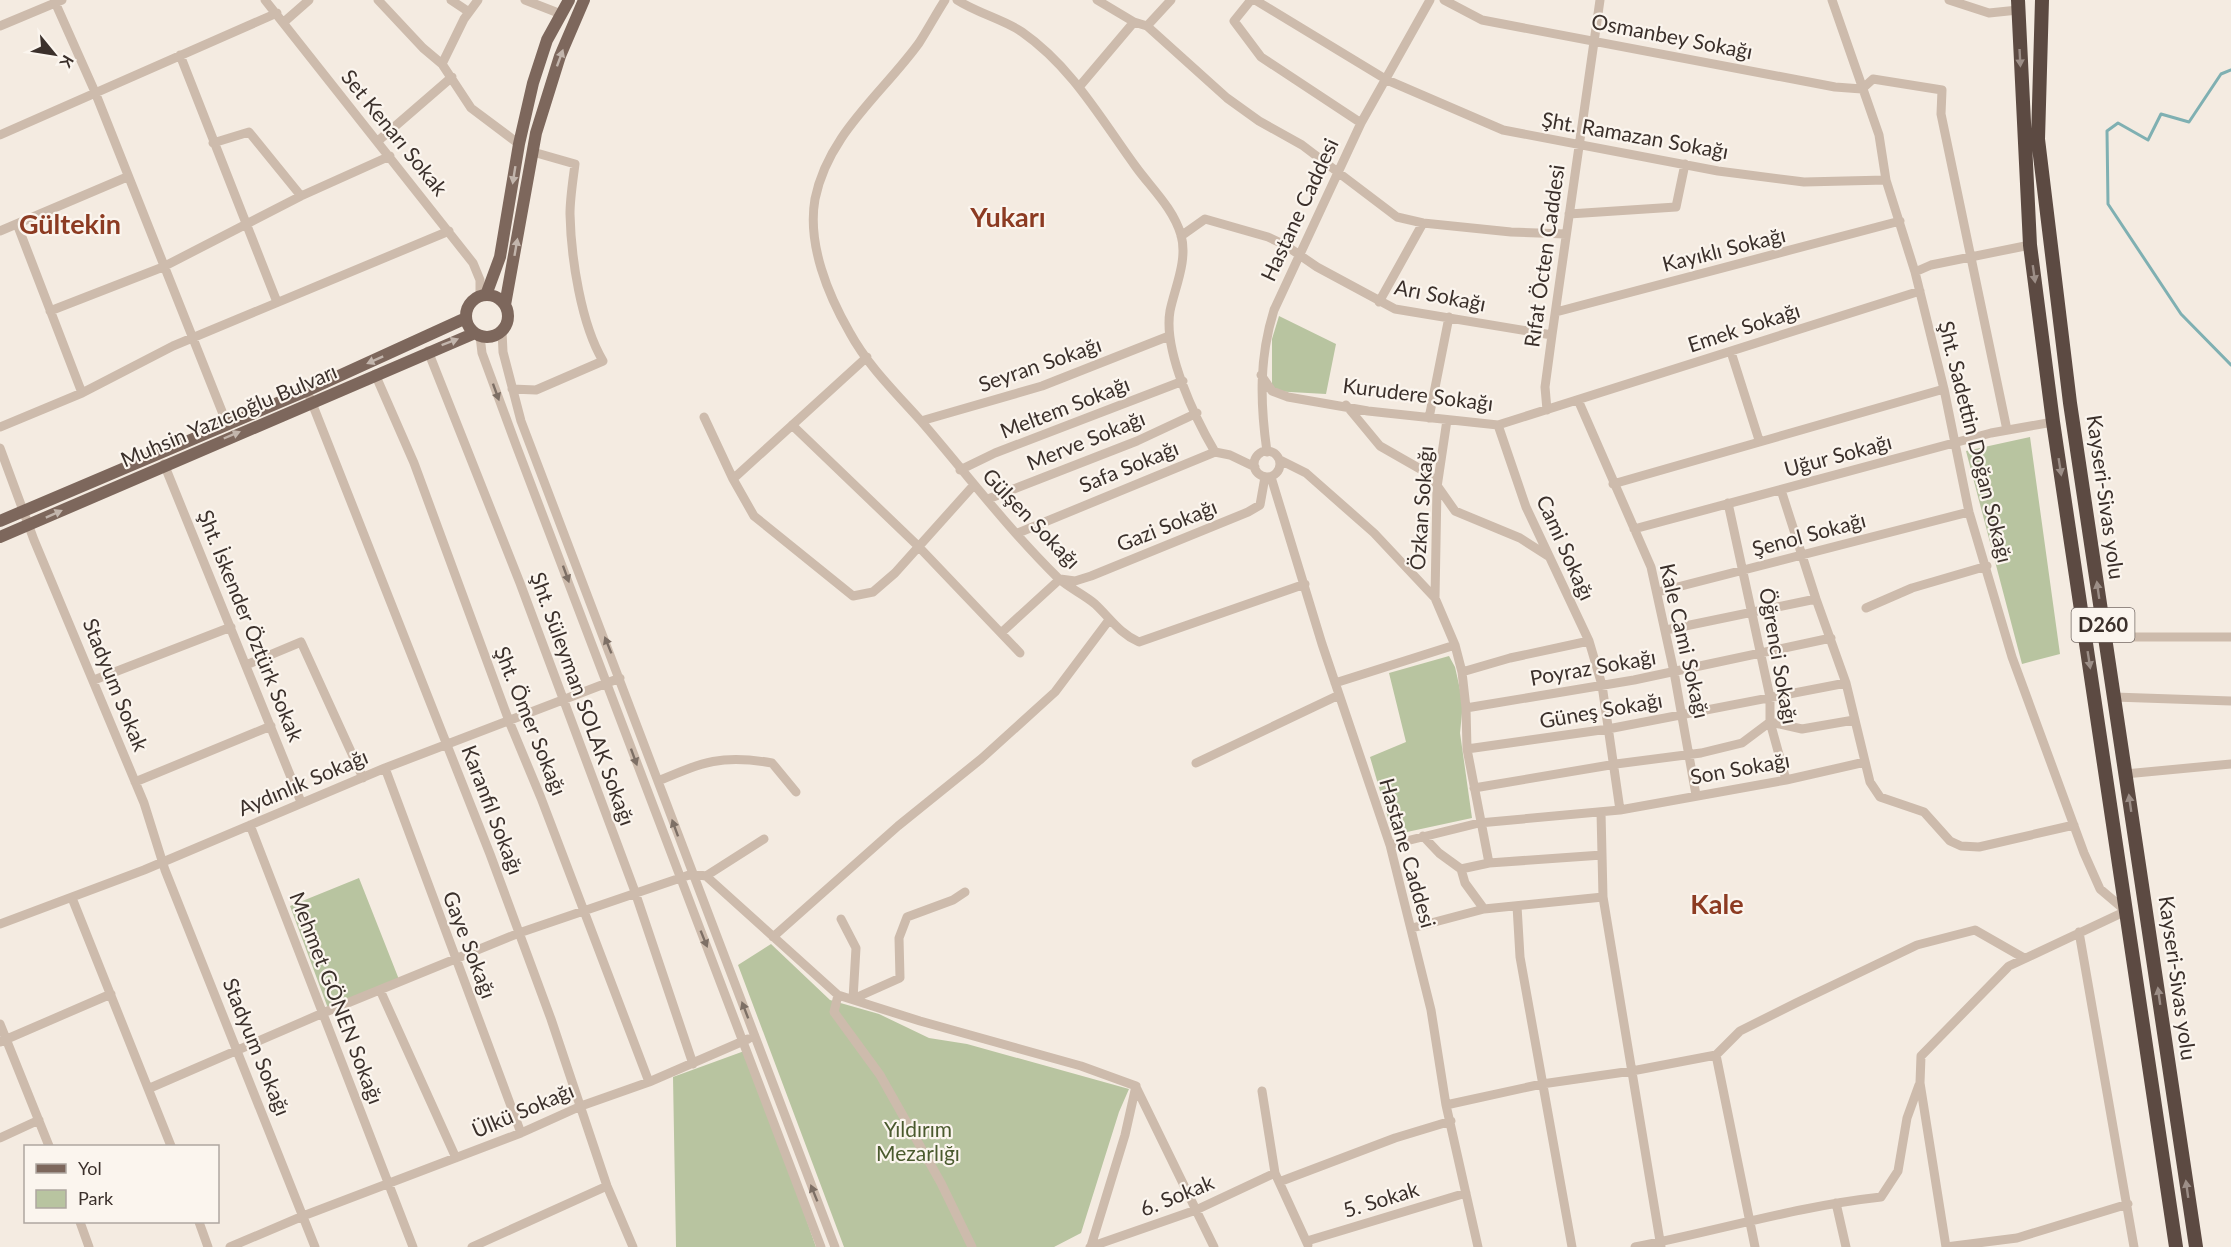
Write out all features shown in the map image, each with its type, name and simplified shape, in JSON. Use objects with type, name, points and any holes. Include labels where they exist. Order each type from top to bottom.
[{"type":"highway","name":"Kayseri-Sivas yolu","points":[[2042,0],[2038,139],[2070,403],[2196,1247]]},
{"type":"highway","name":"Kayseri-Sivas yolu","points":[[2018,5],[2030,245],[2053,422],[2176,1247]]},
{"type":"main road","points":[[483,296],[500,257],[519,144],[537,72],[547,40],[569,0]]},
{"type":"main road","points":[[505,305],[532,152],[560,56],[584,0]]},
{"type":"main road","points":[[483,296],[497,297],[505,305],[509,315],[502,331],[492,337],[477,334],[466,318],[471,302],[483,296]]},
{"type":"main road","name":"Muhsin Yazıcıoğlu Bulvarı","points":[[0,537],[165,464],[466,318]]},
{"type":"main road","name":"Muhsin Yazıcıoğlu Bulvarı","points":[[0,521],[226,424],[375,374],[428,351],[477,334]]},
{"type":"street","name":"Set Kenarı Sokak","points":[[266,0],[473,263],[483,296]]},
{"type":"street","points":[[284,22],[309,0]]},
{"type":"street","points":[[378,0],[423,48],[442,64],[471,108],[519,144]]},
{"type":"street","points":[[451,0],[469,12]]},
{"type":"street","points":[[442,64],[469,12],[478,0]]},
{"type":"street","points":[[525,0],[561,14]]},
{"type":"street","name":"Gülşen Sokağı","points":[[945,0],[919,43],[842,135],[821,174],[815,201],[813,227],[819,258],[850,333],[887,385],[921,421],[973,486],[988,499],[1060,579],[1095,605],[1126,636],[1139,642],[1305,584]]},
{"type":"street","points":[[957,0],[978,13],[1021,31],[1072,76],[1138,169],[1158,192],[1181,236],[1181,271],[1170,312],[1168,336],[1183,381],[1215,452],[1230,455],[1255,467]]},
{"type":"street","points":[[1097,0],[1147,27],[1227,98],[1259,121],[1302,145],[1397,217],[1423,224],[1511,232],[1566,234]]},
{"type":"street","points":[[1147,27],[1171,0]]},
{"type":"street","points":[[1237,0],[1245,9]]},
{"type":"street","points":[[1253,0],[1234,21],[1261,57],[1361,123]]},
{"type":"street","name":"Şht. Ramazan Sokağı","points":[[1253,0],[1387,80],[1503,130],[1685,164],[1804,182],[1886,180]]},
{"type":"street","name":"Hastane Caddesi","points":[[1267,452],[1260,375],[1265,339],[1274,310],[1361,123],[1430,0]]},
{"type":"street","name":"Osmanbey Sokağı","points":[[1444,0],[1482,20],[1862,89]]},
{"type":"street","name":"Rıfat Öcten Caddesi","points":[[1547,410],[1545,387],[1578,145],[1596,42],[1600,0]]},
{"type":"street","name":"Şht. Sadettin Doğan Sokağı","points":[[1832,0],[1879,135],[1886,180],[1915,272],[1944,390],[1969,512],[1987,566],[2012,657],[2100,889],[2126,911]]},
{"type":"street","points":[[1949,0],[1989,13],[2018,5]]},
{"type":"street","points":[[0,26],[57,1],[226,424]]},
{"type":"street","points":[[0,135],[277,13]]},
{"type":"street","points":[[1079,87],[1134,22]]},
{"type":"street","points":[[180,55],[277,302]]},
{"type":"street","points":[[378,141],[452,77]]},
{"type":"street","points":[[1862,89],[1873,80],[1942,90],[1941,114],[2007,430]]},
{"type":"street","points":[[213,143],[249,132],[301,196]]},
{"type":"street","points":[[512,389],[536,390],[603,361],[591,340],[581,302],[570,214],[574,164],[532,152]]},
{"type":"street","points":[[50,311],[163,267],[301,196],[390,156]]},
{"type":"street","points":[[1569,214],[1676,207],[1685,164]]},
{"type":"street","points":[[0,231],[127,177]]},
{"type":"street","name":"Arı Sokağı","points":[[1181,236],[1205,219],[1268,237],[1300,253],[1317,267],[1395,309],[1552,335]]},
{"type":"street","name":"Kayıklı Sokağı","points":[[1556,312],[1900,221]]},
{"type":"street","points":[[18,224],[82,393]]},
{"type":"street","points":[[1379,302],[1423,224]]},
{"type":"street","points":[[0,427],[82,393],[173,346],[449,231]]},
{"type":"street","points":[[1915,272],[1931,265],[2030,245]]},
{"type":"street","name":"Emek Sokağı","points":[[1578,400],[1920,291]]},
{"type":"street","name":"Özkan Sokağı","points":[[1429,418],[1449,317]]},
{"type":"street","points":[[502,331],[503,352],[512,389],[553,507],[835,1247]]},
{"type":"street","points":[[477,334],[497,394],[680,880],[821,1247]]},
{"type":"street","name":"Seyran Sokağı","points":[[921,421],[1042,386],[1168,336]]},
{"type":"street","name":"Şht. Süleyman SOLAK Sokağı","points":[[428,351],[636,896],[693,1064]]},
{"type":"street","points":[[1731,352],[1759,440]]},
{"type":"street","points":[[733,479],[867,357]]},
{"type":"street","name":"Şht. Ömer Sokağı","points":[[375,374],[414,463],[509,721],[649,1082]]},
{"type":"street","name":"Kurudere Sokağı","points":[[1260,375],[1272,391],[1288,397],[1346,405],[1368,411],[1447,420],[1498,424],[1578,400]]},
{"type":"street","name":"Meltem Sokağı","points":[[960,470],[995,453],[1183,381]]},
{"type":"street","points":[[1613,484],[1759,440],[1944,390]]},
{"type":"street","name":"Karanfil Sokağı","points":[[309,396],[519,933],[608,1185],[633,1247]]},
{"type":"street","name":"Kale Cami Sokağı","points":[[1578,400],[1651,567],[1683,716],[1696,795]]},
{"type":"street","points":[[1346,405],[1380,446],[1428,474],[1455,512],[1520,538],[1548,556]]},
{"type":"street","name":"Merve Sokağı","points":[[988,499],[1137,441],[1197,413]]},
{"type":"street","points":[[704,417],[733,479],[754,516],[853,596],[873,592],[895,573],[917,545],[973,486]]},
{"type":"street","name":"Özkan Sokağı","points":[[1435,598],[1437,487],[1447,420]]},
{"type":"street","name":"Uğur Sokağı","points":[[1634,529],[1954,443],[2053,422]]},
{"type":"street","name":"Cami Sokağı","points":[[1498,424],[1526,507],[1589,641],[1602,686],[1616,764],[1620,810]]},
{"type":"street","points":[[792,425],[917,545],[1020,652]]},
{"type":"street","name":"Stadyum Sokak","points":[[0,448],[28,525],[135,782],[163,861]]},
{"type":"street","name":"Safa Sokağı","points":[[1018,533],[1215,452]]},
{"type":"street","points":[[1280,460],[1278,472],[1268,477],[1258,474],[1255,467],[1256,458],[1267,452],[1306,473],[1357,518],[1435,598],[1455,645],[1462,672],[1467,748],[1479,823],[1489,863]]},
{"type":"street","name":"Şht. İskender Öztürk Sokak","points":[[165,464],[301,802]]},
{"type":"street","name":"Hastane Caddesi","points":[[1268,477],[1390,845],[1431,1010],[1446,1104],[1478,1247]]},
{"type":"street","name":"Gazi Sokağı","points":[[1060,579],[1075,581],[1091,576],[1248,512],[1260,505],[1268,477]]},
{"type":"street","points":[[1781,490],[1815,599],[1846,683],[1870,782],[1880,797],[1924,812],[1950,841],[1961,846],[1979,847],[2074,825]]},
{"type":"street","name":"Öğrenci Sokağı","points":[[1728,503],[1770,697],[1770,722],[1786,780]]},
{"type":"street","name":"Şenol Sokağı","points":[[1658,592],[1802,557],[1969,512]]},
{"type":"street","points":[[1866,608],[1912,588],[1987,566]]},
{"type":"street","points":[[1001,633],[1060,579]]},
{"type":"street","points":[[1666,630],[1753,614],[1815,599]]},
{"type":"street","points":[[773,937],[898,826],[981,759],[1055,692],[1109,621]]},
{"type":"street","points":[[94,680],[231,627]]},
{"type":"street","points":[[2105,637],[2231,637]]},
{"type":"street","name":"Poyraz Sokağı","points":[[1466,708],[1602,686],[1831,638]]},
{"type":"street","points":[[1462,672],[1510,658],[1589,641]]},
{"type":"street","points":[[246,665],[301,642],[363,778]]},
{"type":"street","points":[[1335,683],[1455,645]]},
{"type":"street","name":"Aydınlık Sokağı","points":[[0,924],[72,898],[385,768],[563,702],[620,678]]},
{"type":"street","name":"Güneş Sokağı","points":[[1467,748],[1608,729],[1846,683]]},
{"type":"street","points":[[1196,763],[1339,695]]},
{"type":"street","points":[[2114,697],[2231,701]]},
{"type":"street","points":[[1474,788],[1690,754],[1742,743],[1770,722],[1802,729],[1854,720]]},
{"type":"street","points":[[135,782],[271,726]]},
{"type":"street","points":[[658,781],[708,760],[750,759],[772,763],[796,792]]},
{"type":"street","name":"Son Sokağı","points":[[1390,845],[1479,823],[1620,810],[1786,780],[1865,762]]},
{"type":"street","points":[[2126,774],[2231,764]]},
{"type":"street","name":"Gaye Sokağı","points":[[385,768],[521,1133]]},
{"type":"street","points":[[1601,812],[1604,897],[1660,1244]]},
{"type":"street","name":"Mehmet GÖNEN Sokağı","points":[[250,825],[413,1247]]},
{"type":"street","points":[[1423,836],[1439,853],[1461,868],[1465,883],[1484,909]]},
{"type":"street","points":[[706,876],[764,839]]},
{"type":"street","points":[[1461,868],[1489,863],[1602,855]]},
{"type":"street","name":"Stadyum Sokağı","points":[[163,861],[315,1247]]},
{"type":"street","points":[[150,1088],[323,1013],[519,933],[636,896],[692,874],[706,876],[838,995],[920,1021],[1081,1066],[1136,1086],[1214,1247]]},
{"type":"street","points":[[853,999],[900,978],[899,938],[907,917],[953,900],[965,892]]},
{"type":"street","points":[[1412,928],[1484,909],[1604,897]]},
{"type":"street","points":[[72,898],[150,1088],[171,1145]]},
{"type":"street","points":[[1517,906],[1520,957],[1572,1247]]},
{"type":"street","points":[[2126,911],[2009,966],[1921,1056],[1920,1083],[1946,1247],[2018,1238],[2128,1204]]},
{"type":"street","points":[[842,920],[856,948],[853,999]]},
{"type":"street","points":[[1446,1104],[1542,1084],[1632,1071],[1716,1055],[1740,1031],[1917,945],[1975,930],[2024,958]]},
{"type":"street","points":[[2079,932],[2134,1247]]},
{"type":"street","points":[[381,990],[456,1158]]},
{"type":"street","points":[[3,1040],[111,994]]},
{"type":"street","points":[[838,995],[834,1012],[880,1075],[941,1183],[972,1247]]},
{"type":"street","points":[[0,1024],[3,1040],[50,1145]]},
{"type":"street","name":"Ülkü Sokağı","points":[[230,1247],[303,1216],[521,1133],[581,1106],[649,1082],[755,1036]]},
{"type":"street","points":[[1716,1055],[1755,1247]]},
{"type":"street","points":[[1635,1247],[1660,1244],[1749,1220],[1836,1203],[1881,1197],[1899,1171],[1907,1118],[1920,1083]]},
{"type":"street","points":[[1090,1247],[1125,1135],[1136,1086]]},
{"type":"street","points":[[1262,1091],[1277,1178],[1308,1244]]},
{"type":"street","points":[[0,1138],[39,1120]]},
{"type":"street","name":"6. Sokak","points":[[1090,1247],[1113,1243],[1277,1178],[1450,1120]]},
{"type":"street","points":[[472,1247],[608,1185]]},
{"type":"street","name":"5. Sokak","points":[[1308,1244],[1466,1193]]},
{"type":"street","points":[[1836,1203],[1846,1247]]},
{"type":"street","points":[[82,1223],[88,1247]]},
{"type":"street","points":[[200,1223],[208,1247]]},
{"type":"green space","points":[[1279,316],[1336,344],[1326,394],[1272,391],[1272,339]]},
{"type":"green space","points":[[2030,437],[2060,654],[2022,664],[1966,451]]},
{"type":"green space","points":[[1449,656],[1455,667],[1463,703],[1460,733],[1472,818],[1393,835],[1370,757],[1406,742],[1389,673]]},
{"type":"green space","points":[[359,878],[400,982],[329,1011],[290,906]]},
{"type":"green space","name":"Yıldırım Mezarlığı","points":[[771,944],[830,1000],[879,1014],[929,1038],[967,1044],[1129,1089],[1119,1112],[1081,1233],[1054,1247],[844,1247],[738,965]]},
{"type":"green space","points":[[747,1050],[816,1247],[676,1247],[673,1077]]},
{"type":"waterway","points":[[2231,70],[2221,74],[2189,122],[2161,114],[2148,140],[2118,123],[2107,131],[2108,204],[2181,314],[2231,365]]},
{"type":"district","name":"Yukarı","points":[[1008,218]]},
{"type":"district","name":"Gültekin","points":[[70,225]]},
{"type":"district","name":"Kale","points":[[1717,905]]}]
